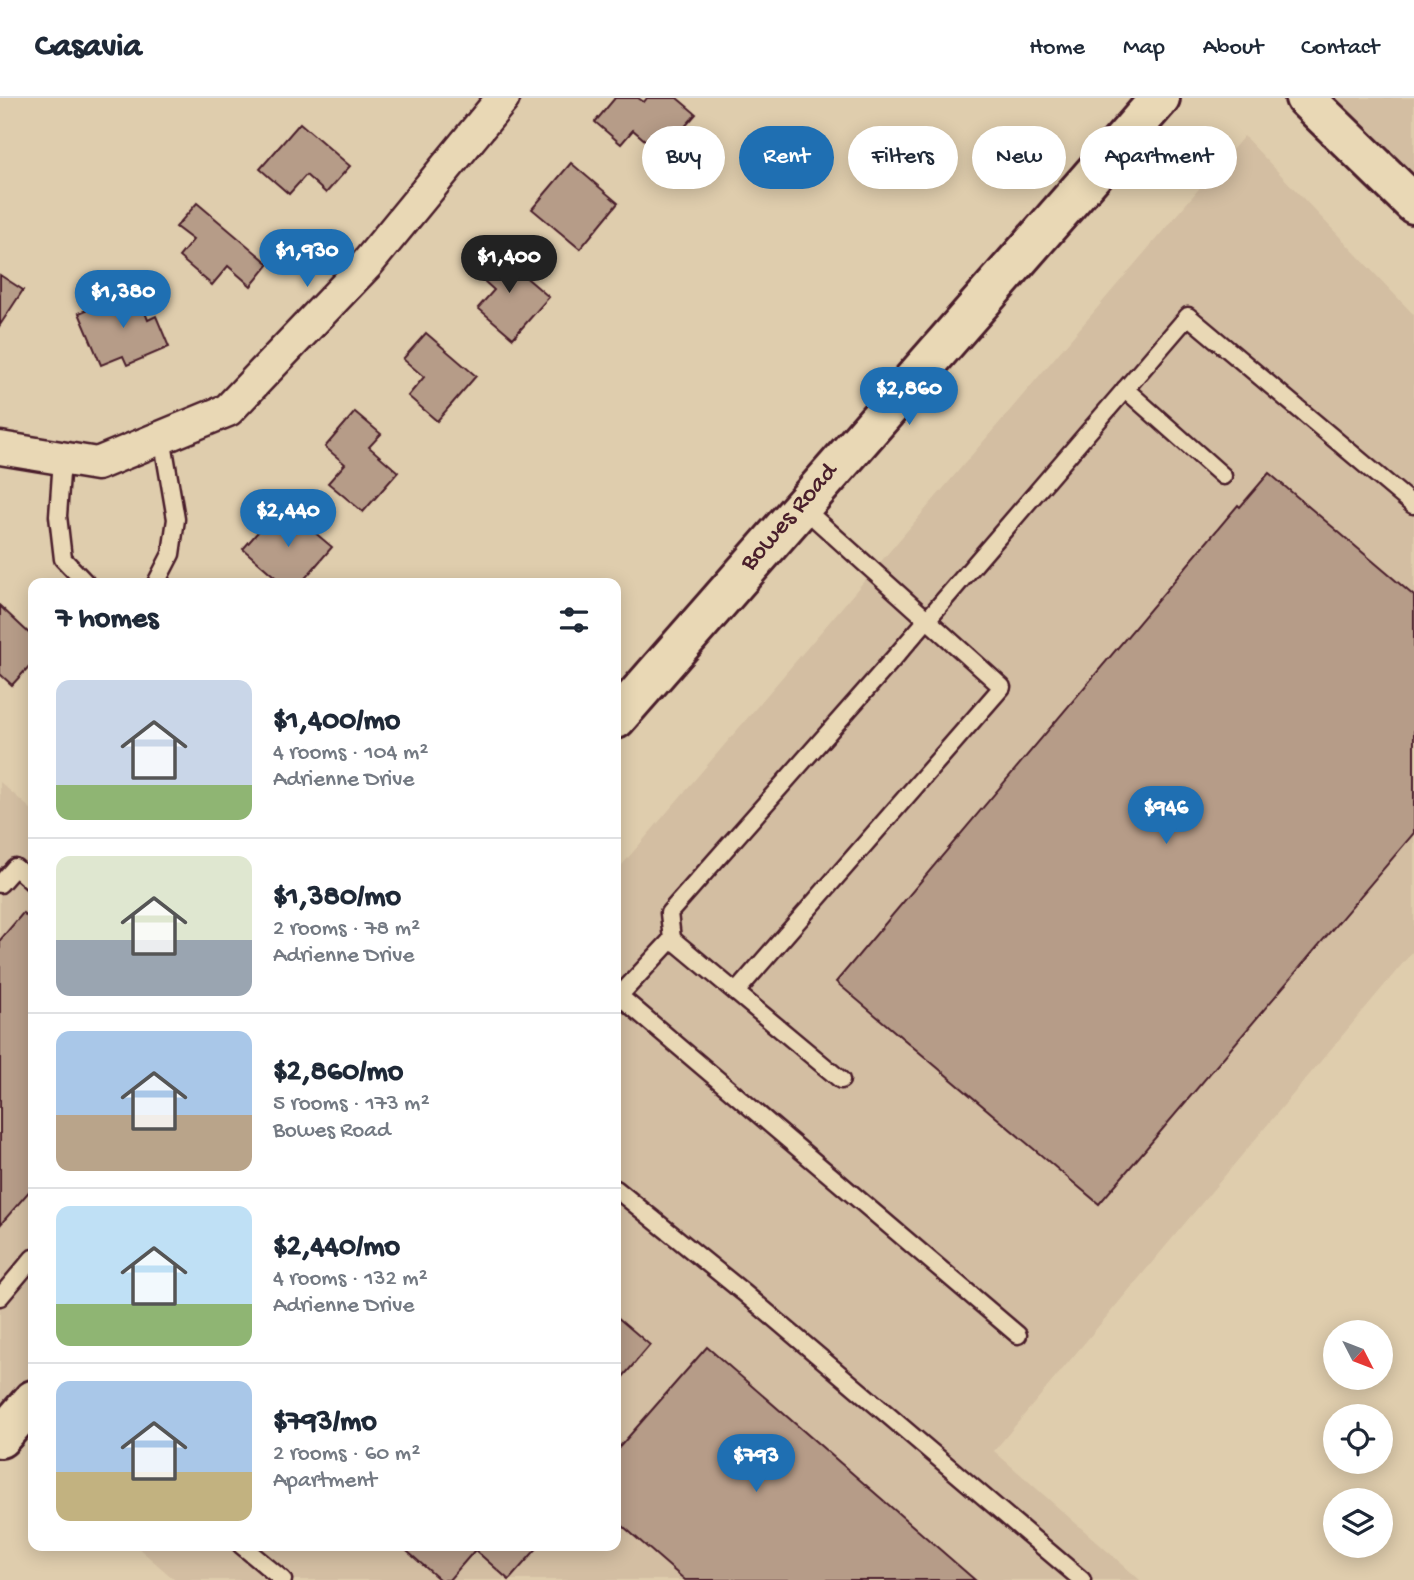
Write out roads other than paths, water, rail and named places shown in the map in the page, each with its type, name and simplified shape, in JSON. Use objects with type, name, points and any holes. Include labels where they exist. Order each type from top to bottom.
[{"type":"main road","name":"Bowes Road","points":[[621,713],[800,505],[1160,98]]},
{"type":"main road","points":[[1305,98],[1414,204]]},
{"type":"main road","points":[[0,1438],[28,1406]]},
{"type":"street","points":[[0,448],[97,464],[228,410],[366,265],[503,98]]},
{"type":"lane","points":[[841,1080],[672,939],[669,913],[1188,316],[1413,505]]},
{"type":"lane","points":[[1125,389],[1223,476]]},
{"type":"lane","points":[[159,578],[171,554],[176,519],[162,437]]},
{"type":"lane","points":[[62,459],[58,516],[63,559],[81,578]]},
{"type":"lane","points":[[736,992],[1002,688],[800,505]]},
{"type":"lane","points":[[0,884],[16,867],[28,878]]},
{"type":"lane","points":[[621,992],[672,939]]},
{"type":"lane","points":[[621,998],[1018,1335]]},
{"type":"lane","points":[[621,1193],[743,1292],[1082,1580]]},
{"type":"lane","points":[[0,1297],[28,1264]]},
{"type":"lane","points":[[248,1551],[283,1580]]}]
